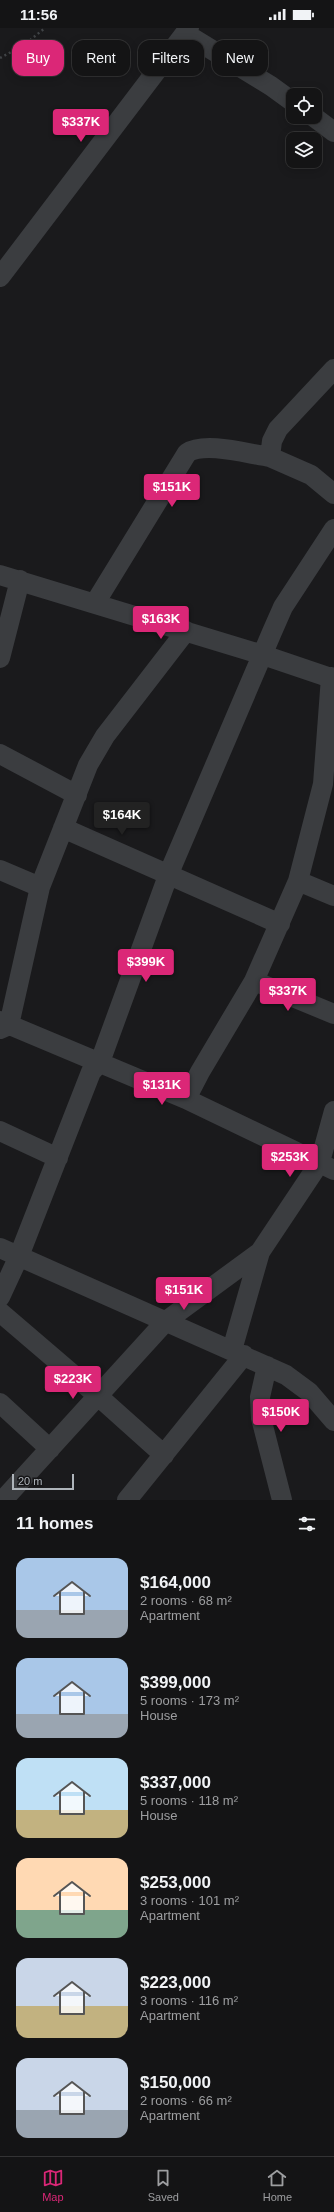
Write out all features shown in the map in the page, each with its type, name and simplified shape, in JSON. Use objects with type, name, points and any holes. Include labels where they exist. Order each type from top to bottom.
[{"type":"street","points":[[0,277],[187,31],[286,97]]},
{"type":"street","points":[[322,123],[334,132]]},
{"type":"street","points":[[270,457],[272,441],[278,429],[334,369]]},
{"type":"street","points":[[95,603],[187,453],[193,449],[205,448],[270,457],[311,475],[334,494]]},
{"type":"street","points":[[0,1297],[19,1256],[92,1072],[100,1062],[169,873],[283,607],[334,529]]},
{"type":"street","points":[[0,575],[186,631],[332,678],[323,784],[298,881],[254,981],[200,1072],[186,1099]]},
{"type":"street","points":[[0,658],[20,580]]},
{"type":"street","points":[[186,631],[105,736],[88,765],[40,887],[3,1025],[100,1062],[186,1099],[327,1166]]},
{"type":"street","points":[[0,754],[77,795]]},
{"type":"street","points":[[63,828],[169,873],[280,924]]},
{"type":"street","points":[[0,870],[40,887]]},
{"type":"street","points":[[298,881],[334,896]]},
{"type":"street","points":[[254,981],[334,1014]]},
{"type":"street","points":[[3,1500],[166,1321],[260,1252],[327,1166],[334,1111]]},
{"type":"street","points":[[0,1131],[58,1158]]},
{"type":"street","points":[[0,1248],[238,1352],[286,1375],[309,1392],[327,1400],[334,1421]]},
{"type":"street","points":[[127,1500],[164,1455],[238,1352],[260,1252]]},
{"type":"street","points":[[0,1312],[164,1455]]},
{"type":"street","points":[[267,1366],[260,1397],[261,1418],[282,1500]]},
{"type":"street","points":[[0,1403],[50,1448]]},
{"type":"path","points":[[0,58],[24,45],[45,28]]}]
